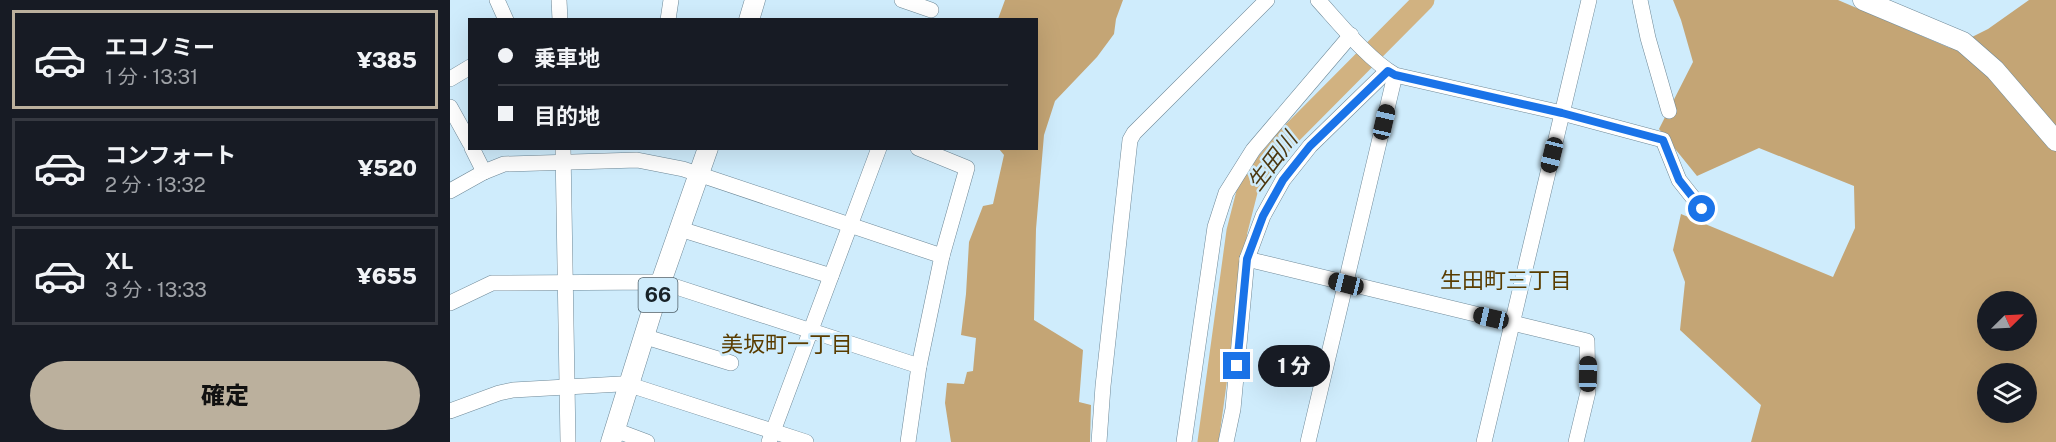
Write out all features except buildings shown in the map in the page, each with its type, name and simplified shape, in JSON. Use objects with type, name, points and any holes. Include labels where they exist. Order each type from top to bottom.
[{"type":"main road","points":[[750,18],[755,0]]},
{"type":"main road","points":[[1863,0],[1963,42],[1995,70],[2056,141]]},
{"type":"main road","name":"66","points":[[613,436],[646,337],[661,282],[707,150]]},
{"type":"street","points":[[497,0],[505,18]]},
{"type":"street","points":[[559,0],[560,18]]},
{"type":"street","points":[[668,18],[671,0]]},
{"type":"street","points":[[902,0],[931,10]]},
{"type":"street","points":[[1099,442],[1130,140],[1134,133],[1267,0]]},
{"type":"street","points":[[1318,0],[1391,73],[1562,113],[1663,140],[1679,180],[1702,209]]},
{"type":"street","points":[[1484,442],[1589,0]]},
{"type":"street","points":[[1640,0],[1648,38],[1669,111]]},
{"type":"street","points":[[1184,442],[1215,227],[1226,193],[1253,150],[1351,35]]},
{"type":"street","points":[[450,79],[468,68]]},
{"type":"street","points":[[1226,442],[1233,409],[1247,259],[1263,216],[1283,180],[1310,146],[1391,73]]},
{"type":"street","points":[[1308,442],[1346,284],[1391,73]]},
{"type":"street","points":[[450,107],[468,139]]},
{"type":"street","points":[[473,150],[484,172]]},
{"type":"street","points":[[771,436],[878,150]]},
{"type":"street","points":[[908,442],[919,366],[942,256],[967,168],[923,150]]},
{"type":"street","points":[[563,155],[568,442]]},
{"type":"street","points":[[450,191],[504,164],[563,155],[637,160],[683,169],[942,256]]},
{"type":"street","points":[[680,229],[831,276]]},
{"type":"street","points":[[1247,259],[1587,341],[1588,392],[1576,442]]},
{"type":"street","points":[[450,303],[492,283],[661,282],[919,366]]},
{"type":"street","points":[[646,337],[731,363]]},
{"type":"street","points":[[450,411],[499,393],[567,386],[630,385],[771,436],[806,442]]},
{"type":"street","points":[[613,436],[647,442]]},
{"type":"shaded area","points":[[1005,0],[1123,0],[1116,19],[1114,34],[1097,57],[1055,101],[1044,135],[1036,229],[1034,320],[1083,350],[1079,402],[1091,405],[1090,442],[951,442],[945,403],[947,383],[964,384],[967,372],[973,371],[976,338],[961,335],[969,242],[983,206],[993,204],[1004,155],[1000,150],[1038,150],[1038,18],[998,18]]},
{"type":"shaded area","points":[[1673,0],[1838,0],[1950,48],[1988,29],[2029,0],[2056,0],[2056,442],[1751,442],[1761,405],[1680,330],[1685,282],[1673,250],[1681,214],[1833,277],[1855,228],[1854,186],[1759,148],[1697,176],[1659,129],[1693,62]]},
{"type":"waterway","name":"生田川","points":[[1208,442],[1237,231],[1249,184],[1287,138],[1424,0]]},
{"type":"district","name":"生田町三丁目","points":[[1506,280]]},
{"type":"district","name":"美坂町一丁目","points":[[787,344]]},
{"type":"route","points":[[1237,366],[1247,259],[1263,216],[1283,180],[1310,146],[1388,71],[1395,75],[1562,113],[1663,140],[1679,180],[1702,209]]}]
